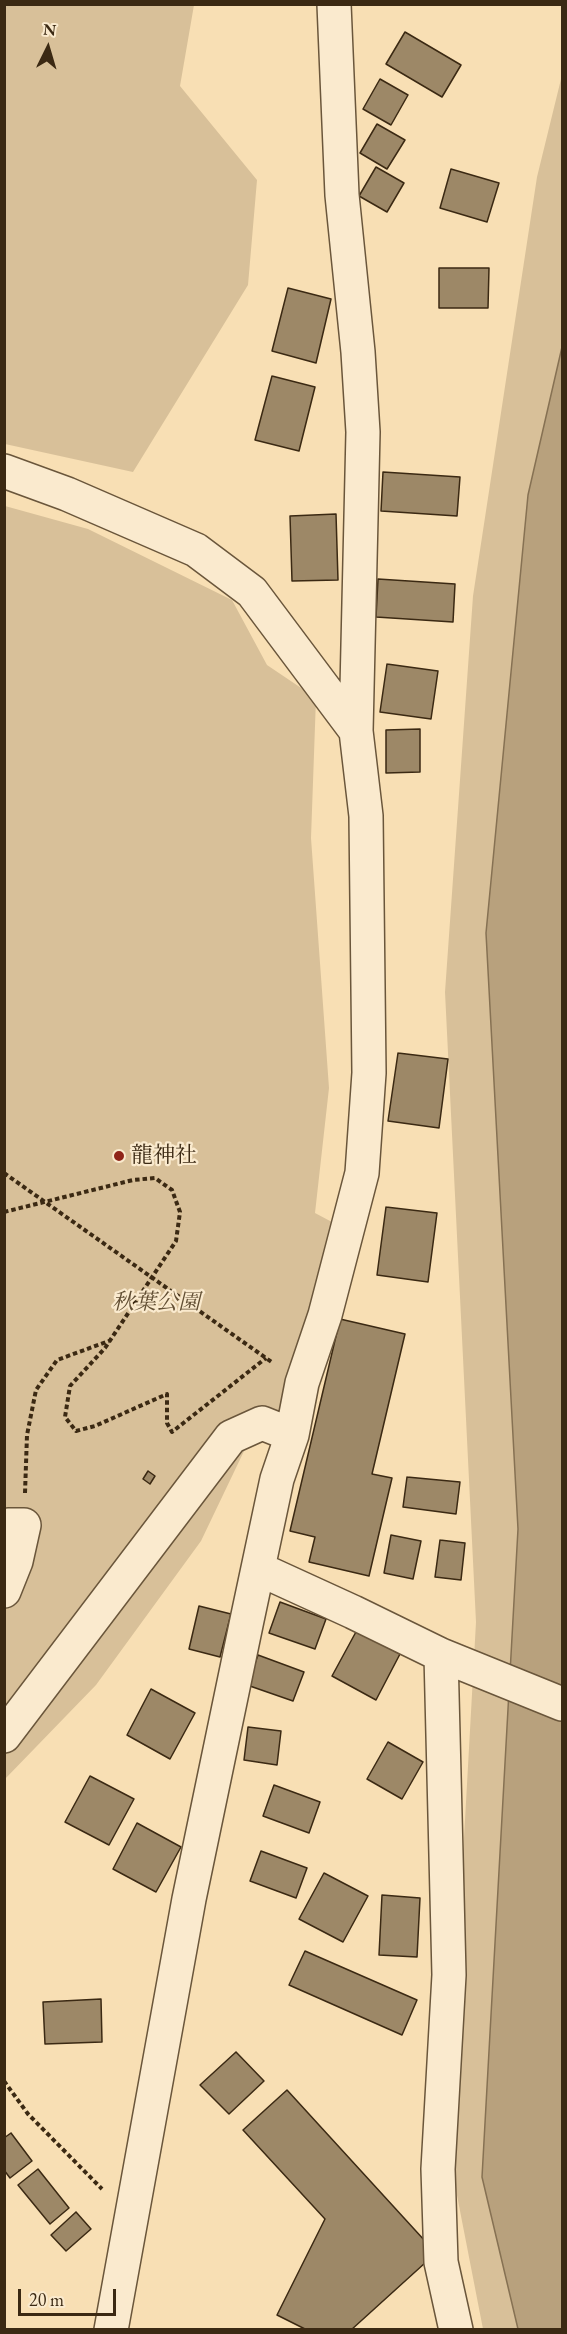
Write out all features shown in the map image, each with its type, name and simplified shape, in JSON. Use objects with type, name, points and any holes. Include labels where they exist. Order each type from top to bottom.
[{"type":"street","points":[[111,2330],[189,1899],[277,1479],[292,1436],[302,1383],[325,1315],[362,1173],[369,1073],[366,816],[356,731],[363,432],[358,352],[342,195],[334,4]]},
{"type":"street","points":[[4,471],[67,494],[196,550],[252,592],[356,731]]},
{"type":"street","points":[[4,1736],[231,1437],[262,1423],[292,1436]]},
{"type":"street","points":[[4,1592],[16,1561],[14,1526]]},
{"type":"street","points":[[259,1569],[441,1655],[562,1704]]},
{"type":"street","points":[[441,1655],[449,1975],[438,2169],[441,2262],[456,2330]]},
{"type":"path","points":[[4,1173],[302,1383]]},
{"type":"path","points":[[4,1212],[133,1180],[155,1178],[171,1190],[180,1212],[176,1241],[110,1340],[70,1386],[65,1417],[76,1431],[95,1426],[167,1394],[167,1423],[172,1432],[266,1358]]},
{"type":"path","points":[[14,1526],[36,1390],[57,1360],[110,1340]]},
{"type":"path","points":[[4,2081],[28,2114],[132,2220]]},
{"type":"green space","points":[[5,4],[194,5],[180,86],[257,180],[248,285],[133,472],[5,444]]},
{"type":"green space","points":[[562,75],[562,2329],[483,2329],[447,2144],[476,1622],[445,992],[473,596],[537,177]]},
{"type":"green space","name":"秋葉公園","points":[[5,506],[88,529],[232,600],[267,665],[316,698],[311,838],[329,1088],[315,1213],[347,1230],[292,1435],[256,1426],[201,1541],[96,1685],[5,1779]]},
{"type":"shaded area","points":[[562,347],[562,2329],[518,2329],[482,2177],[518,1529],[486,933],[528,495]]},
{"type":"building","points":[[405,32],[461,65],[442,97],[386,64]]},
{"type":"building","points":[[380,79],[408,95],[391,125],[363,109]]},
{"type":"building","points":[[377,124],[405,140],[387,169],[360,153]]},
{"type":"building","points":[[376,167],[404,183],[387,212],[359,196]]},
{"type":"building","points":[[451,169],[499,183],[487,222],[440,208]]},
{"type":"building","points":[[439,268],[489,268],[488,308],[439,308]]},
{"type":"building","points":[[288,288],[331,299],[316,363],[272,351]]},
{"type":"building","points":[[272,376],[315,387],[299,451],[255,440]]},
{"type":"building","points":[[383,472],[460,477],[457,516],[381,511]]},
{"type":"building","points":[[336,514],[338,580],[292,581],[290,516]]},
{"type":"building","points":[[378,579],[455,584],[453,622],[376,617]]},
{"type":"building","points":[[387,664],[438,671],[431,719],[380,712]]},
{"type":"building","points":[[420,729],[420,772],[386,773],[386,730]]},
{"type":"building","points":[[398,1053],[448,1059],[439,1128],[388,1121]]},
{"type":"building","points":[[386,1207],[437,1213],[428,1282],[377,1275]]},
{"type":"building","points":[[340,1319],[405,1334],[372,1474],[392,1478],[369,1576],[309,1562],[315,1537],[290,1531]]},
{"type":"building","points":[[148,1471],[155,1476],[150,1484],[143,1479]]},
{"type":"building","points":[[407,1477],[460,1482],[456,1514],[403,1507]]},
{"type":"building","points":[[391,1535],[421,1541],[413,1579],[384,1573]]},
{"type":"building","points":[[440,1540],[465,1543],[461,1580],[435,1577]]},
{"type":"building","points":[[280,1602],[326,1619],[315,1649],[269,1633]]},
{"type":"building","points":[[199,1606],[231,1614],[220,1657],[189,1649]]},
{"type":"building","points":[[357,1630],[400,1654],[376,1700],[332,1676]]},
{"type":"building","points":[[258,1655],[304,1672],[293,1701],[247,1685]]},
{"type":"building","points":[[151,1689],[195,1713],[170,1759],[127,1735]]},
{"type":"building","points":[[248,1727],[281,1731],[277,1765],[244,1760]]},
{"type":"building","points":[[388,1742],[423,1762],[402,1799],[367,1779]]},
{"type":"building","points":[[90,1776],[134,1799],[109,1845],[65,1822]]},
{"type":"building","points":[[274,1785],[320,1802],[309,1833],[263,1816]]},
{"type":"building","points":[[137,1823],[181,1847],[156,1892],[113,1869]]},
{"type":"building","points":[[261,1851],[307,1868],[296,1898],[250,1881]]},
{"type":"building","points":[[324,1873],[368,1896],[343,1942],[299,1919]]},
{"type":"building","points":[[382,1895],[420,1898],[417,1957],[379,1955]]},
{"type":"building","points":[[305,1951],[417,2000],[402,2035],[289,1985]]},
{"type":"building","points":[[101,1999],[102,2042],[45,2044],[43,2002]]},
{"type":"building","points":[[236,2052],[264,2081],[229,2114],[200,2085]]},
{"type":"building","points":[[287,2090],[436,2253],[351,2330],[307,2330],[277,2315],[325,2219],[243,2130]]},
{"type":"building","points":[[11,2133],[32,2161],[10,2178],[4,2170],[4,2138]]},
{"type":"building","points":[[38,2169],[69,2208],[50,2224],[18,2185]]},
{"type":"building","points":[[76,2212],[91,2229],[66,2251],[51,2235]]},
{"type":"place","name":"龍神社","points":[[119,1156]]}]
